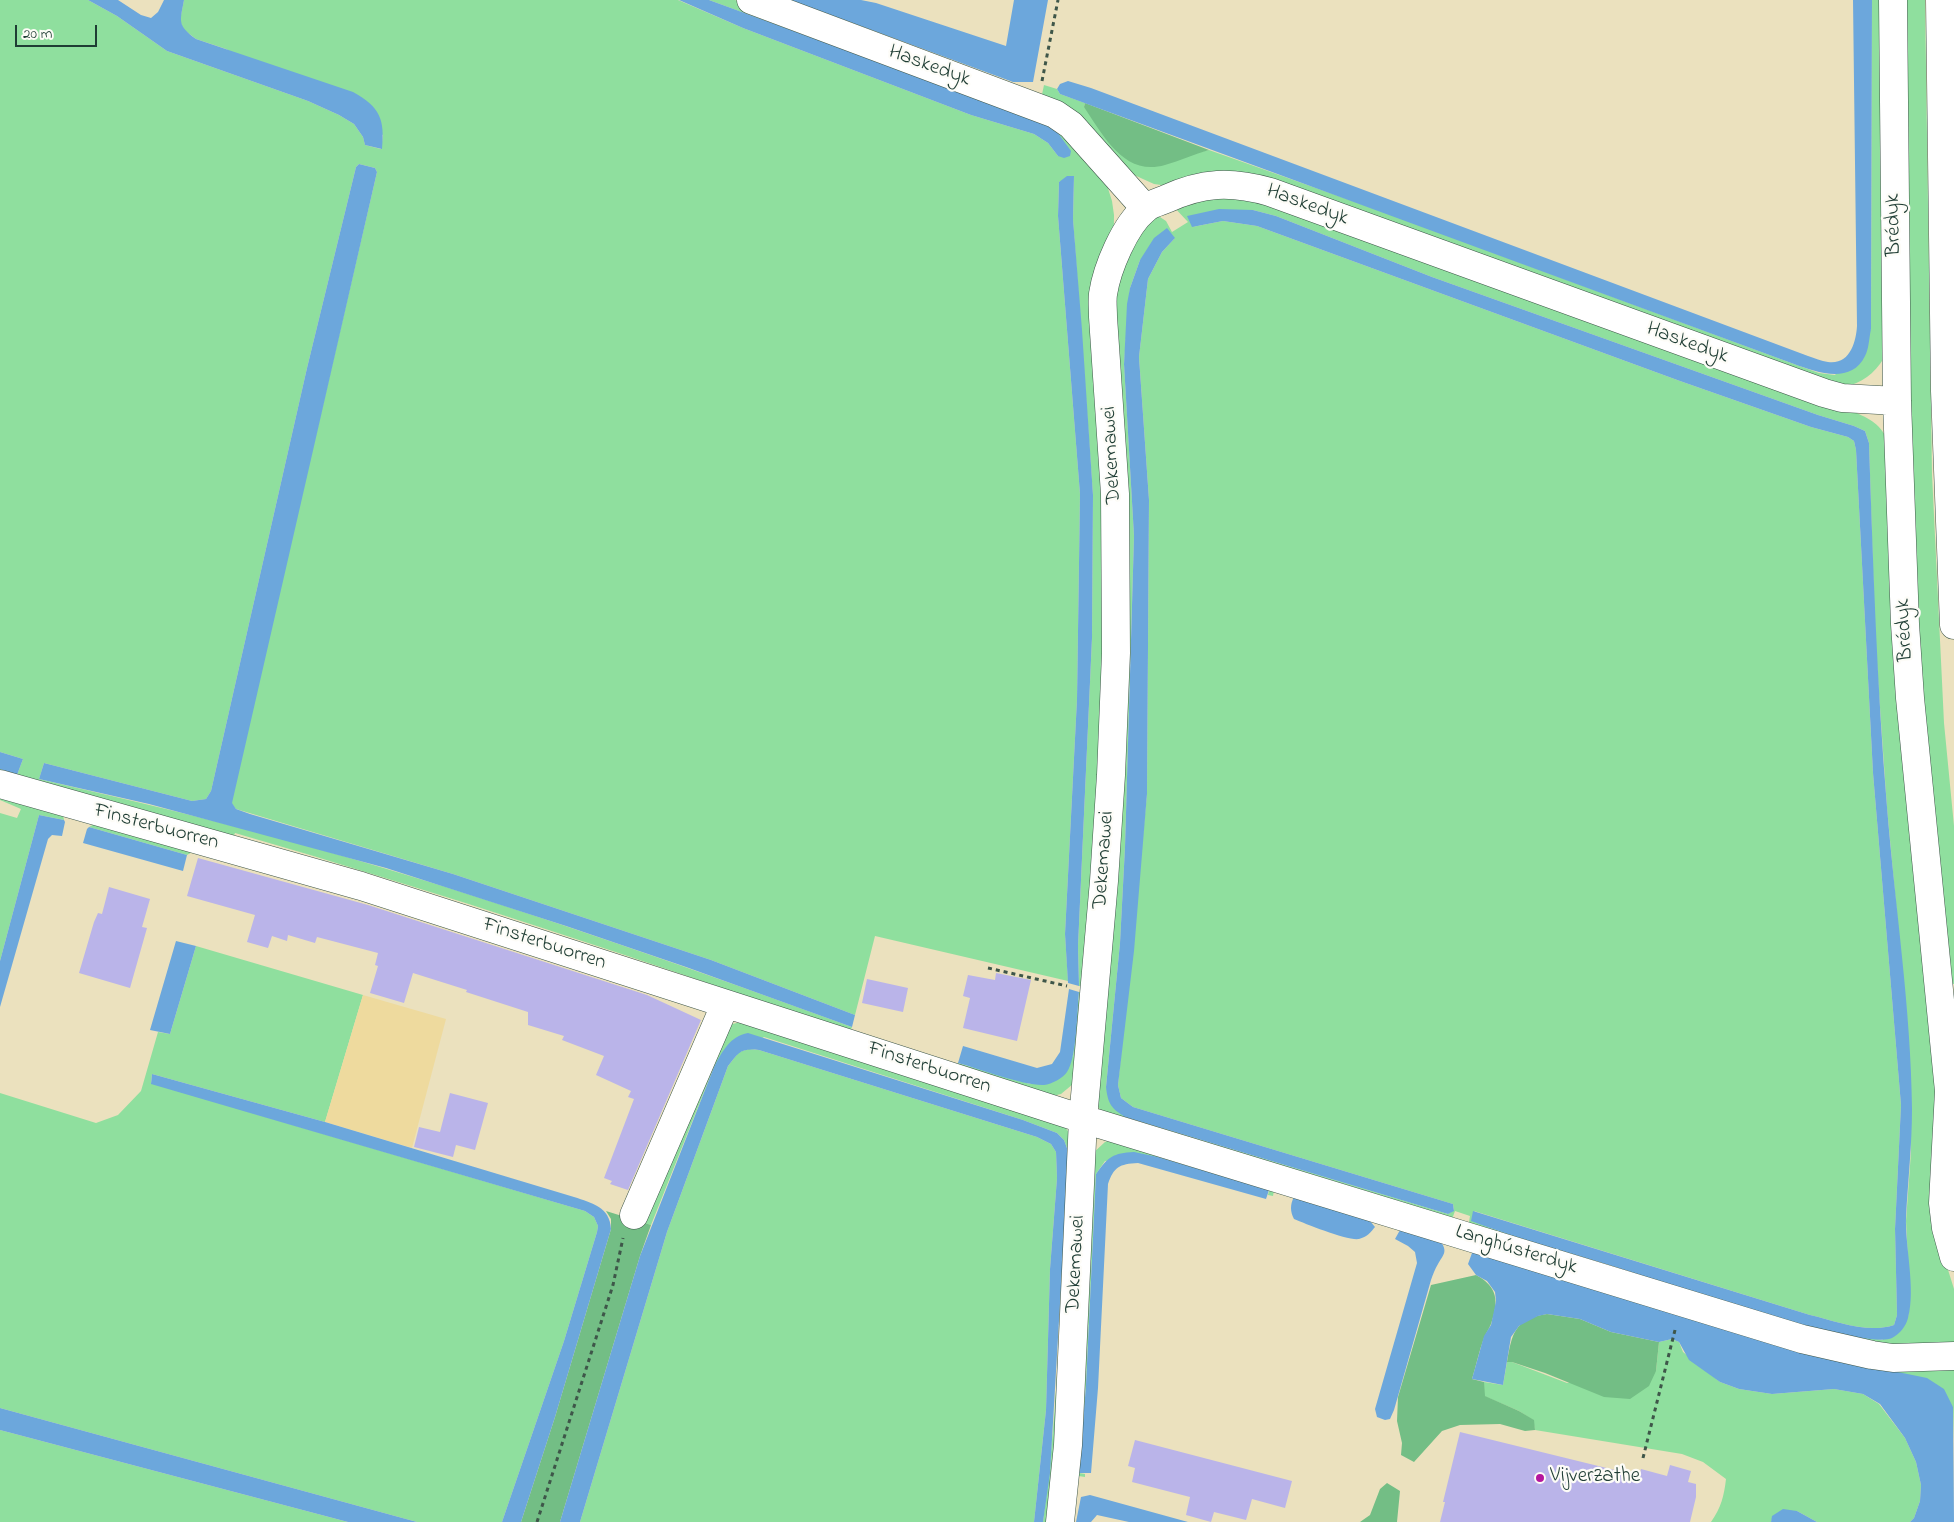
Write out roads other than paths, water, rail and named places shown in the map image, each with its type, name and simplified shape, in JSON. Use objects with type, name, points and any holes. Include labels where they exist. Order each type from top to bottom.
[{"type":"street","name":"Haskedyk","points":[[752,0],[1055,114],[1071,125],[1145,208],[1184,191],[1208,185],[1249,186],[1824,393],[1842,398],[1897,401]]},
{"type":"street","name":"Brédyk","points":[[1893,0],[1897,401],[1900,509],[1910,689],[1949,1091],[1943,1203],[1946,1228],[1954,1257]]},
{"type":"street","points":[[1940,0],[1945,391],[1954,625]]},
{"type":"street","name":"Dekemawei","points":[[1060,1522],[1068,1445],[1083,1118],[1104,880],[1116,653],[1116,494],[1103,294],[1117,252],[1130,226],[1145,208]]},
{"type":"street","name":"Finsterbuorren","points":[[0,784],[361,886],[725,1005],[1083,1118]]},
{"type":"street","points":[[634,1215],[725,1005]]},
{"type":"street","name":"Langhústerdyk","points":[[1083,1118],[1802,1339],[1893,1358],[1954,1356]]},
{"type":"water","points":[[88,0],[118,0],[141,15],[151,18],[158,12],[164,0],[184,0],[181,22],[186,30],[196,39],[353,92],[369,103],[379,115],[381,122],[383,130],[382,149],[365,145],[363,137],[354,124],[339,115],[308,101],[167,51],[117,16]]},
{"type":"water","points":[[679,0],[709,0],[1042,122],[1058,133],[1071,151],[1070,156],[1064,158],[1058,156],[1048,143],[1034,134],[971,115],[743,28]]},
{"type":"water","points":[[790,0],[861,0],[876,3],[1006,46],[1014,0],[1048,0],[1033,82],[1013,82]]},
{"type":"water","points":[[1853,0],[1872,0],[1871,329],[1865,356],[1859,365],[1851,371],[1842,373],[1822,373],[1794,364],[1060,94],[1057,89],[1060,84],[1068,81],[1091,88],[1808,356],[1825,362],[1836,362],[1842,360],[1850,351],[1855,339],[1857,326]]},
{"type":"water","points":[[359,164],[375,168],[377,172],[232,803],[236,809],[250,814],[453,874],[711,960],[855,1015],[852,1027],[566,926],[386,868],[149,804],[39,779],[44,763],[192,801],[206,799],[211,791],[307,368],[356,167]]},
{"type":"water","points":[[1067,176],[1074,176],[1073,219],[1093,495],[1092,638],[1078,946],[1079,986],[1068,983],[1065,934],[1077,699],[1080,494],[1058,216],[1059,182]]},
{"type":"water","points":[[1219,209],[1253,210],[1276,216],[1432,277],[1865,431],[1869,443],[1876,625],[1884,762],[1890,844],[1906,996],[1911,1071],[1912,1122],[1906,1229],[1911,1294],[1907,1321],[1902,1330],[1892,1338],[1874,1339],[1844,1335],[1806,1326],[1720,1301],[1471,1221],[1473,1211],[1841,1323],[1874,1328],[1894,1325],[1897,1315],[1895,1229],[1901,1105],[1873,773],[1854,441],[1848,437],[1811,427],[1680,381],[1257,226],[1223,221],[1192,227],[1187,216]]},
{"type":"water","points":[[1167,228],[1175,238],[1162,252],[1148,279],[1139,357],[1149,500],[1147,794],[1134,951],[1118,1085],[1121,1098],[1133,1107],[1453,1204],[1454,1211],[1448,1214],[1125,1117],[1113,1108],[1108,1098],[1106,1087],[1120,943],[1125,847],[1134,536],[1124,364],[1127,304],[1130,288],[1140,260],[1154,238]]},
{"type":"water","points":[[0,752],[23,759],[17,775],[0,769]]},
{"type":"water","points":[[39,815],[64,820],[65,822],[62,836],[52,835],[48,839],[0,1007],[0,961]]},
{"type":"water","points":[[89,827],[187,855],[183,871],[83,843]]},
{"type":"water","points":[[176,941],[196,946],[170,1034],[150,1030]]},
{"type":"water","points":[[1069,989],[1079,992],[1073,1056],[1067,1072],[1054,1082],[1035,1085],[958,1063],[963,1046],[1037,1068],[1052,1064],[1060,1052]]},
{"type":"water","points":[[748,1033],[1023,1120],[1057,1133],[1064,1140],[1068,1151],[1070,1169],[1050,1473],[1043,1522],[1034,1522],[1046,1410],[1050,1269],[1057,1178],[1056,1152],[1051,1144],[1037,1137],[759,1050],[744,1050],[728,1066],[667,1232],[580,1522],[560,1522],[640,1256],[714,1067],[731,1041]]},
{"type":"water","points":[[152,1074],[325,1122],[574,1197],[593,1204],[604,1211],[610,1222],[611,1229],[555,1417],[521,1522],[502,1522],[564,1341],[597,1232],[598,1226],[594,1217],[585,1211],[151,1084]]},
{"type":"water","points":[[1134,1152],[1158,1157],[1269,1190],[1266,1199],[1138,1163],[1126,1164],[1115,1170],[1108,1184],[1098,1388],[1091,1473],[1079,1473],[1086,1385],[1096,1174],[1112,1157],[1121,1153]]},
{"type":"water","points":[[1294,1197],[1370,1221],[1375,1227],[1367,1236],[1359,1239],[1337,1235],[1317,1228],[1294,1219],[1291,1208]]},
{"type":"water","points":[[1400,1230],[1441,1242],[1444,1251],[1431,1280],[1394,1410],[1390,1419],[1385,1420],[1377,1417],[1375,1409],[1417,1263],[1415,1252],[1395,1239]]},
{"type":"water","points":[[1472,1253],[1483,1253],[1878,1368],[1927,1378],[1944,1389],[1953,1407],[1954,1522],[1910,1522],[1914,1518],[1920,1501],[1921,1485],[1916,1462],[1905,1438],[1880,1404],[1863,1394],[1834,1389],[1772,1394],[1739,1389],[1720,1382],[1689,1360],[1679,1342],[1672,1339],[1659,1342],[1611,1332],[1580,1319],[1547,1314],[1538,1316],[1519,1326],[1511,1337],[1503,1385],[1472,1379],[1484,1336],[1491,1325],[1496,1301],[1495,1292],[1487,1281],[1476,1275],[1468,1264]]},
{"type":"water","points":[[0,1408],[417,1522],[348,1522],[0,1430]]},
{"type":"water","points":[[1090,1495],[1188,1522],[1129,1522],[1097,1515],[1091,1522],[1076,1522],[1081,1497]]},
{"type":"water","points":[[1783,1509],[1797,1511],[1817,1522],[1771,1522],[1772,1516]]},
{"type":"place","name":"Vijverzathe","points":[[1540,1478]]}]
